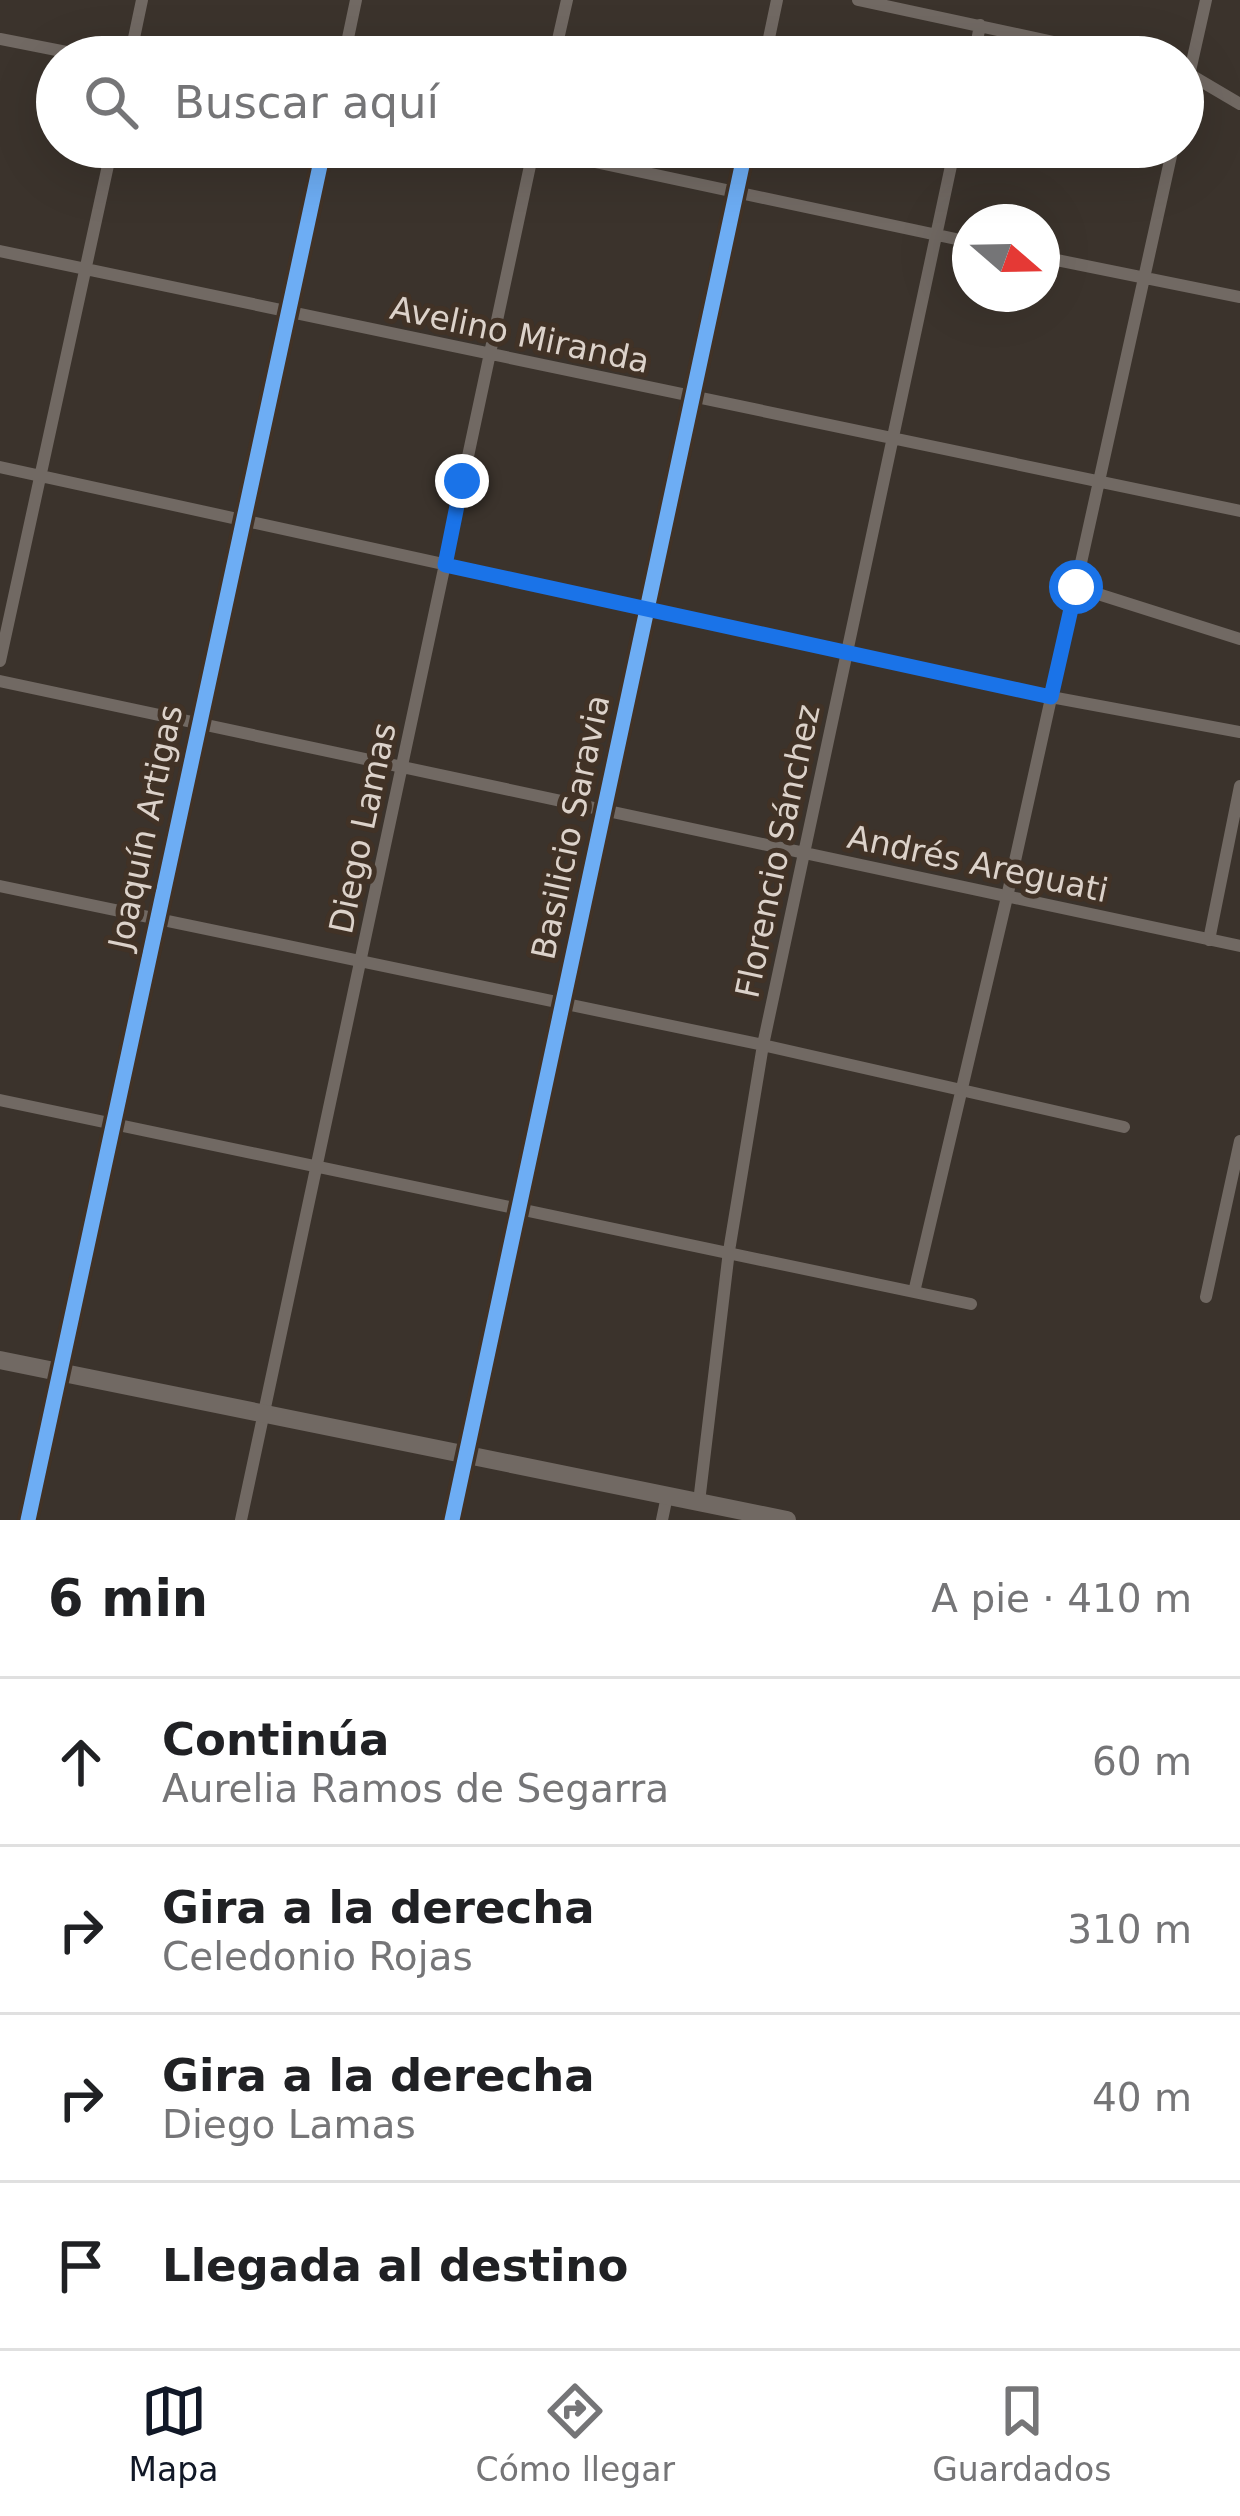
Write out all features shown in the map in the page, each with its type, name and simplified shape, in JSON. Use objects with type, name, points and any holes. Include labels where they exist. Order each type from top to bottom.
[{"type":"street","points":[[134,36],[142,0]]},
{"type":"street","points":[[348,36],[356,0]]},
{"type":"street","points":[[559,36],[567,0]]},
{"type":"street","points":[[770,36],[778,0]]},
{"type":"street","points":[[858,0],[1026,36]]},
{"type":"street","points":[[1196,36],[1206,0]]},
{"type":"street","points":[[978,36],[980,26]]},
{"type":"street","points":[[0,39],[36,46]]},
{"type":"street","points":[[1204,82],[1240,104]]},
{"type":"street","points":[[0,662],[108,168]]},
{"type":"street","name":"Joaquín Artigas","points":[[28,1520],[319,168]]},
{"type":"street","name":"Diego Lamas","points":[[241,1520],[527,168]]},
{"type":"street","points":[[624,168],[952,238]]},
{"type":"street","name":"Basilicio Saravia","points":[[452,1520],[741,168]]},
{"type":"street","name":"Florencio Sánchez","points":[[699,1502],[729,1252],[764,1046],[952,168]]},
{"type":"street","points":[[914,1292],[1169,168]]},
{"type":"street","name":"Avelino Miranda","points":[[0,251],[1240,511]]},
{"type":"street","points":[[1060,261],[1240,297]]},
{"type":"street","points":[[0,467],[1051,697],[1240,732]]},
{"type":"street","points":[[1076,587],[1240,640]]},
{"type":"street","name":"Andrés Areguati","points":[[0,682],[1240,946]]},
{"type":"street","points":[[1209,940],[1240,786]]},
{"type":"street","points":[[0,886],[764,1046],[1124,1127]]},
{"type":"street","points":[[0,1100],[971,1304]]},
{"type":"street","points":[[1206,1298],[1239,1149]]},
{"type":"street","points":[[0,1360],[788,1520]]},
{"type":"street","points":[[662,1520],[667,1496]]},
{"type":"cycle path","points":[[28,1520],[319,168]]},
{"type":"cycle path","points":[[452,1520],[742,168]]},
{"type":"route","points":[[462,481],[445,565],[1051,697],[1076,587]]}]
